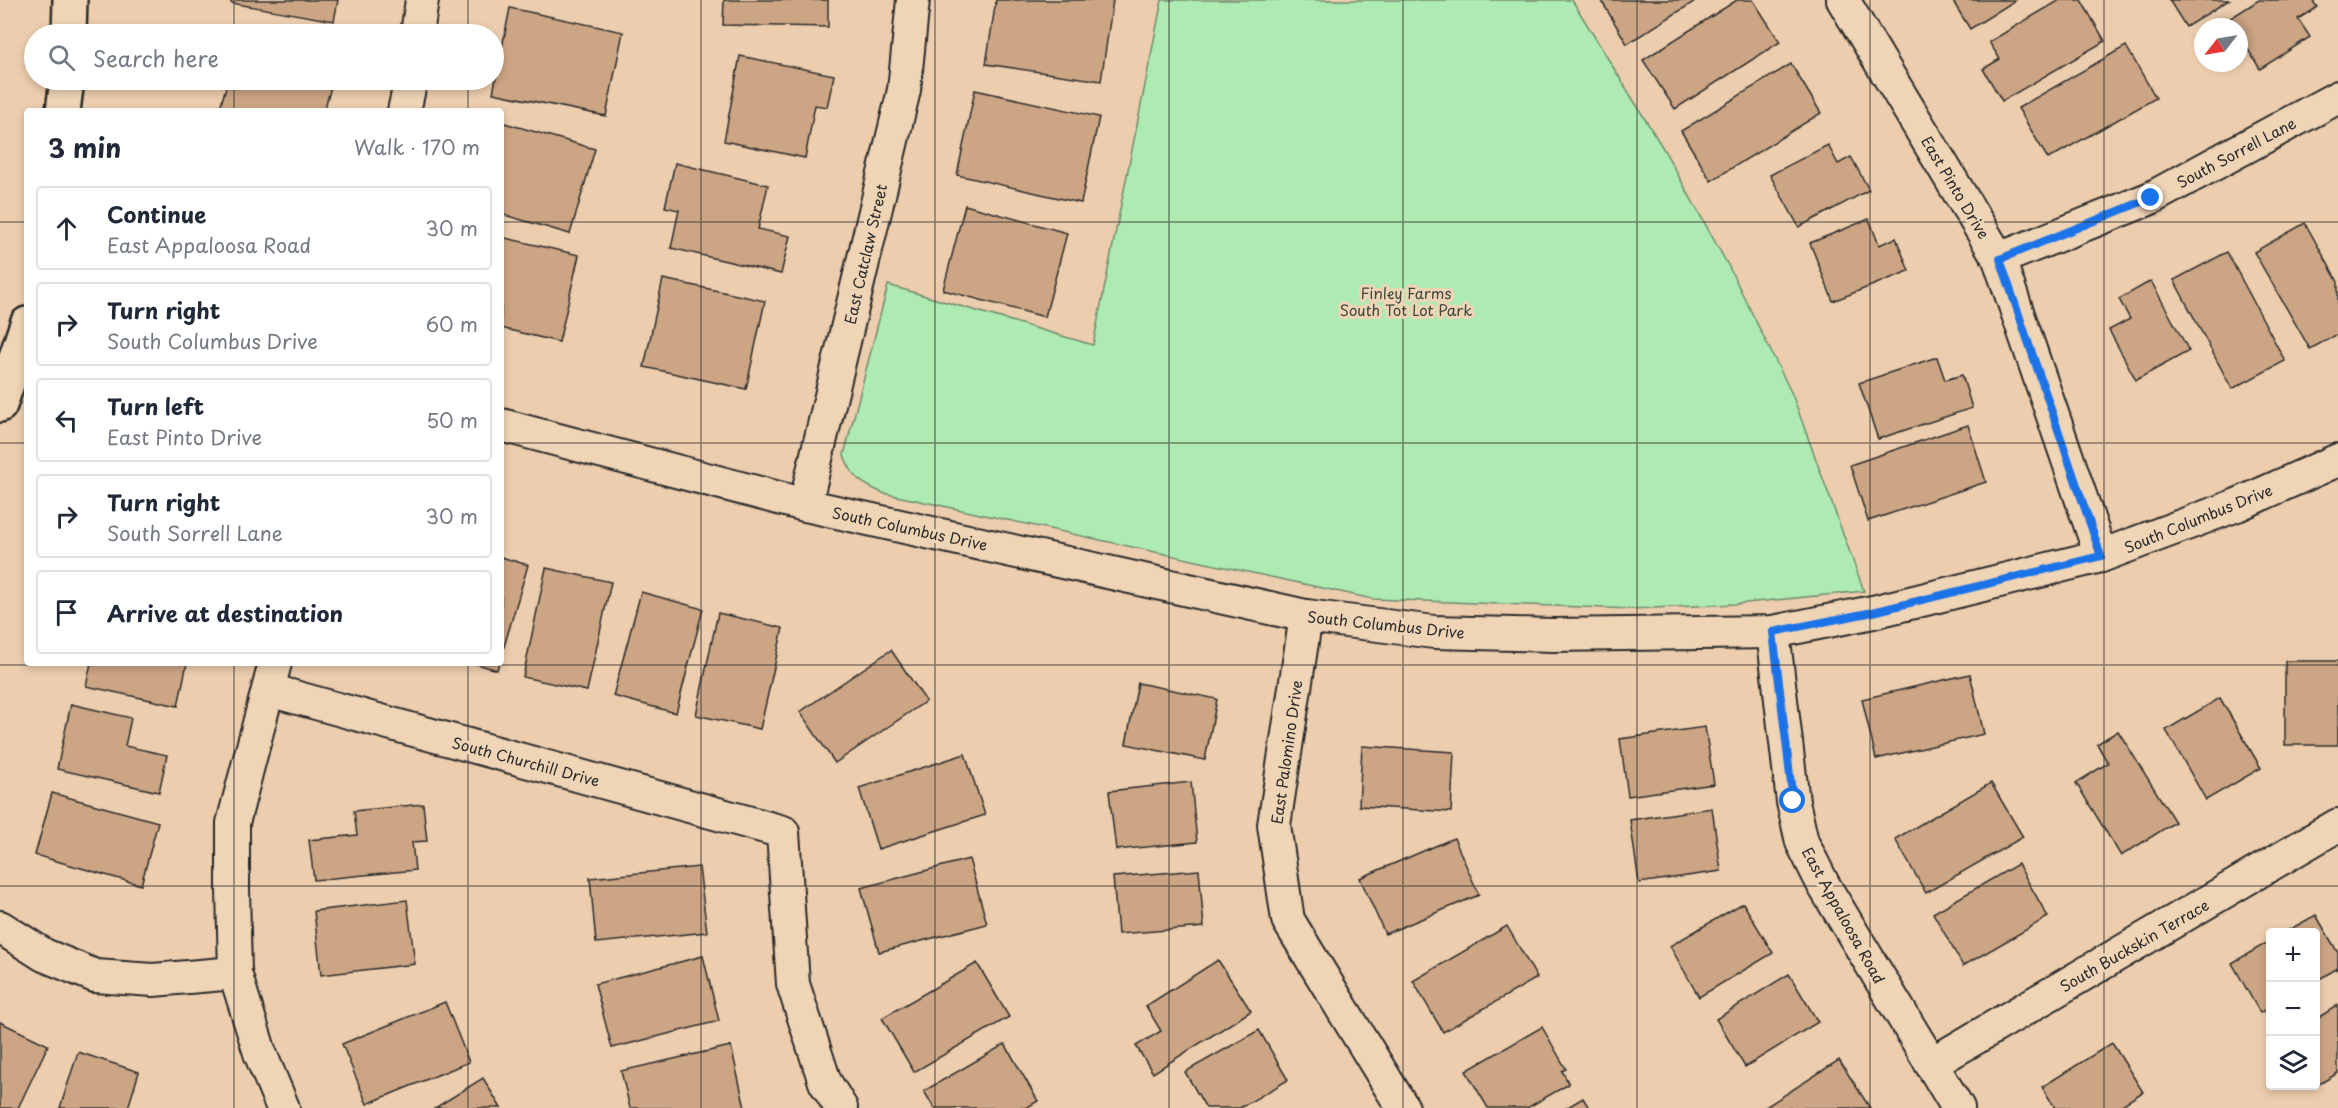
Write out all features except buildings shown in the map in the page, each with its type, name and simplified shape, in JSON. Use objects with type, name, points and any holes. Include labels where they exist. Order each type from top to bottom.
[{"type":"street","points":[[69,24],[70,0]]},
{"type":"street","points":[[418,24],[422,0]]},
{"type":"street","name":"East Catclaw Street","points":[[805,505],[904,90],[913,0]]},
{"type":"street","name":"East Pinto Drive","points":[[1843,0],[2000,259],[2101,556]]},
{"type":"street","points":[[63,108],[66,90]]},
{"type":"street","points":[[405,108],[409,90]]},
{"type":"street","name":"South Sorrell Lane","points":[[2000,259],[2151,198],[2338,97]]},
{"type":"street","points":[[0,405],[24,333]]},
{"type":"street","name":"South Columbus Drive","points":[[504,426],[805,505],[1306,616],[1446,632],[1653,635],[1773,632],[1873,612],[2101,556],[2237,505],[2338,460]]},
{"type":"street","name":"East Palomino Drive","points":[[1306,616],[1274,825],[1288,920],[1403,1108]]},
{"type":"street","name":"East Appaloosa Road","points":[[1773,632],[1793,801],[1802,842],[1823,884],[1958,1108]]},
{"type":"street","points":[[272,677],[233,823],[235,973],[260,1053],[283,1108]]},
{"type":"street","name":"South Churchill Drive","points":[[272,677],[783,832],[793,984],[825,1082],[841,1108]]},
{"type":"street","name":"South Buckskin Terrace","points":[[1931,1064],[2338,825]]},
{"type":"street","points":[[0,927],[44,955],[95,976],[153,980],[235,973]]},
{"type":"green space","name":"Finley Farms South Tot Lot Park","points":[[1162,0],[1572,0],[1664,150],[1729,267],[1792,394],[1864,591],[1736,604],[1632,609],[1373,599],[883,493],[858,479],[850,469],[844,455],[888,285],[1093,345]]},
{"type":"route","points":[[1793,801],[1773,632],[1873,612],[2101,556],[2000,259],[2151,198]]}]
